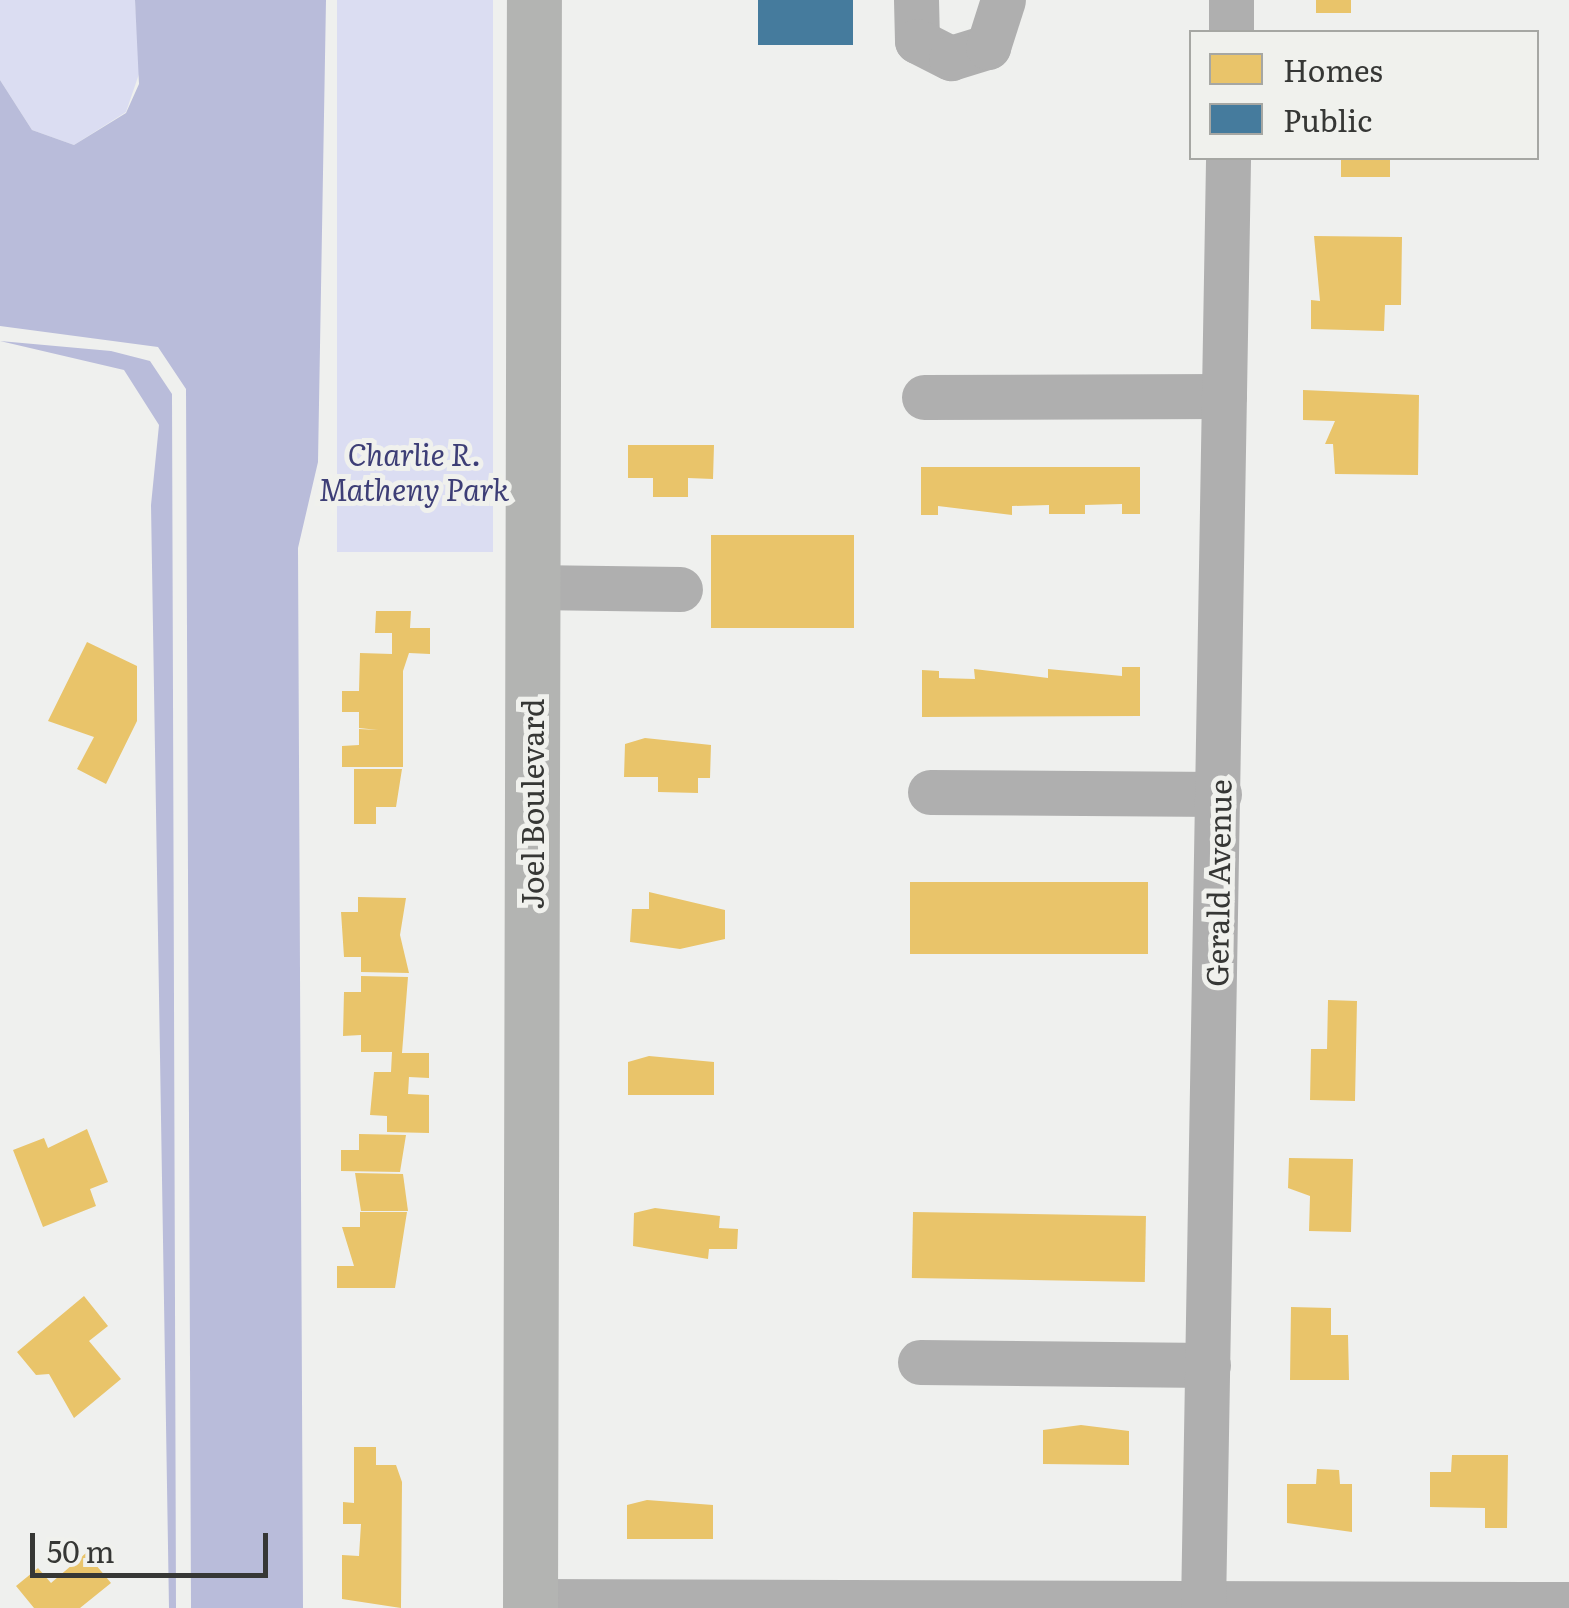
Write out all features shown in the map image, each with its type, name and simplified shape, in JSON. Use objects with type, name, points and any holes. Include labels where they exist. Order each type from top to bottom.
[{"type":"main road","name":"Joel Boulevard","points":[[530,1604],[534,0]]},
{"type":"street","points":[[916,0],[917,41],[951,58],[988,47],[1003,0]]},
{"type":"street","points":[[1231,0],[1231,30]]},
{"type":"street","name":"Gerald Avenue","points":[[1204,1605],[1228,160]]},
{"type":"street","points":[[924,397],[1224,396]]},
{"type":"street","points":[[532,587],[680,589]]},
{"type":"street","points":[[930,792],[1218,794]]},
{"type":"street","points":[[920,1362],[1208,1364]]},
{"type":"street","points":[[530,1604],[1569,1604]]},
{"type":"green space","points":[[0,0],[135,0],[140,71],[126,112],[74,145],[32,130],[0,80]]},
{"type":"green space","name":"Charlie R. Matheny Park","points":[[337,0],[493,0],[493,552],[337,552]]},
{"type":"shaded area","points":[[135,0],[326,0],[318,462],[298,548],[303,1608],[191,1608],[186,389],[158,347],[0,326],[0,80],[32,130],[74,145],[126,113],[139,84]]},
{"type":"shaded area","points":[[0,341],[111,351],[150,361],[172,394],[176,1608],[169,1608],[151,505],[159,425],[124,370]]},
{"type":"building: Homes","points":[[1316,0],[1351,0],[1351,13],[1316,13]]},
{"type":"building: Homes","points":[[1341,160],[1390,160],[1390,177],[1341,177]]},
{"type":"building: Homes","points":[[1314,236],[1402,237],[1401,305],[1385,305],[1384,331],[1311,329],[1311,300],[1320,301]]},
{"type":"building: Homes","points":[[1303,390],[1419,395],[1418,475],[1335,474],[1333,444],[1325,444],[1335,421],[1303,420]]},
{"type":"building: Homes","points":[[628,445],[714,445],[713,479],[688,478],[688,497],[653,497],[653,478],[628,478]]},
{"type":"building: Homes","points":[[921,467],[1140,467],[1140,514],[1122,514],[1122,504],[1085,505],[1085,514],[1049,514],[1049,505],[1012,506],[1012,515],[938,506],[938,515],[921,515]]},
{"type":"building: Homes","points":[[711,535],[854,535],[854,628],[711,628]]},
{"type":"building: Homes","points":[[376,611],[411,611],[410,628],[430,628],[430,654],[409,653],[403,671],[403,767],[342,767],[342,746],[359,745],[359,729],[378,730],[359,728],[359,712],[342,712],[342,691],[359,691],[360,653],[392,654],[392,633],[375,633]]},
{"type":"building: Homes","points":[[87,642],[137,666],[137,721],[106,784],[77,769],[94,737],[48,721]]},
{"type":"building: Homes","points":[[1122,667],[1140,667],[1140,716],[922,717],[922,670],[939,671],[939,678],[975,679],[974,669],[1048,678],[1048,669],[1122,676]]},
{"type":"building: Homes","points":[[645,738],[711,745],[710,778],[698,778],[698,793],[658,792],[658,777],[624,777],[625,744]]},
{"type":"building: Homes","points":[[354,769],[402,769],[396,807],[376,807],[376,824],[354,824]]},
{"type":"building: Homes","points":[[910,882],[1148,882],[1148,954],[910,954]]},
{"type":"building: Homes","points":[[649,892],[725,910],[725,939],[680,949],[630,942],[632,909],[649,909]]},
{"type":"building: Homes","points":[[358,897],[406,898],[400,935],[409,973],[361,972],[361,957],[344,957],[341,912],[358,912]]},
{"type":"building: Homes","points":[[361,976],[408,977],[402,1053],[429,1053],[429,1078],[409,1077],[408,1094],[429,1095],[429,1133],[387,1132],[387,1116],[370,1115],[374,1072],[391,1072],[392,1052],[361,1052],[361,1035],[343,1036],[344,992],[361,992]]},
{"type":"building: Homes","points":[[1328,1000],[1357,1001],[1355,1101],[1310,1100],[1311,1049],[1327,1049]]},
{"type":"building: Homes","points":[[649,1056],[714,1062],[714,1095],[628,1095],[628,1062]]},
{"type":"building: Homes","points":[[87,1129],[108,1182],[90,1189],[96,1206],[43,1227],[13,1150],[44,1138],[48,1148]]},
{"type":"building: Homes","points":[[359,1134],[406,1135],[400,1172],[341,1171],[341,1150],[359,1150]]},
{"type":"building: Homes","points":[[1289,1158],[1353,1159],[1351,1232],[1309,1231],[1310,1196],[1288,1188]]},
{"type":"building: Homes","points":[[355,1173],[403,1174],[408,1211],[361,1211]]},
{"type":"building: Homes","points":[[655,1208],[720,1216],[719,1228],[738,1229],[737,1249],[709,1249],[708,1259],[633,1246],[634,1213]]},
{"type":"building: Homes","points":[[360,1212],[407,1212],[395,1288],[337,1288],[337,1266],[354,1266],[342,1227],[360,1227]]},
{"type":"building: Homes","points":[[913,1212],[1146,1216],[1145,1282],[912,1278]]},
{"type":"building: Homes","points":[[84,1296],[108,1326],[89,1341],[121,1379],[74,1418],[49,1374],[36,1375],[17,1352]]},
{"type":"building: Homes","points":[[1291,1307],[1331,1308],[1331,1335],[1348,1335],[1349,1380],[1290,1380]]},
{"type":"building: Homes","points":[[1081,1425],[1129,1431],[1129,1465],[1043,1464],[1043,1430]]},
{"type":"building: Homes","points":[[354,1447],[376,1447],[376,1465],[396,1465],[402,1482],[401,1608],[342,1599],[342,1555],[359,1556],[361,1524],[343,1524],[343,1502],[354,1503]]},
{"type":"building: Homes","points":[[1452,1455],[1508,1455],[1507,1528],[1485,1528],[1485,1508],[1430,1507],[1430,1472],[1451,1472]]},
{"type":"building: Homes","points":[[1317,1469],[1339,1470],[1340,1484],[1352,1484],[1352,1532],[1287,1523],[1287,1484],[1316,1484]]},
{"type":"building: Homes","points":[[647,1500],[713,1505],[713,1539],[627,1539],[627,1505]]},
{"type":"building: Homes","points":[[86,1553],[111,1583],[80,1608],[34,1608],[16,1586],[38,1568],[51,1583]]},
{"type":"building: Public","points":[[758,0],[853,0],[853,45],[758,45]]}]
